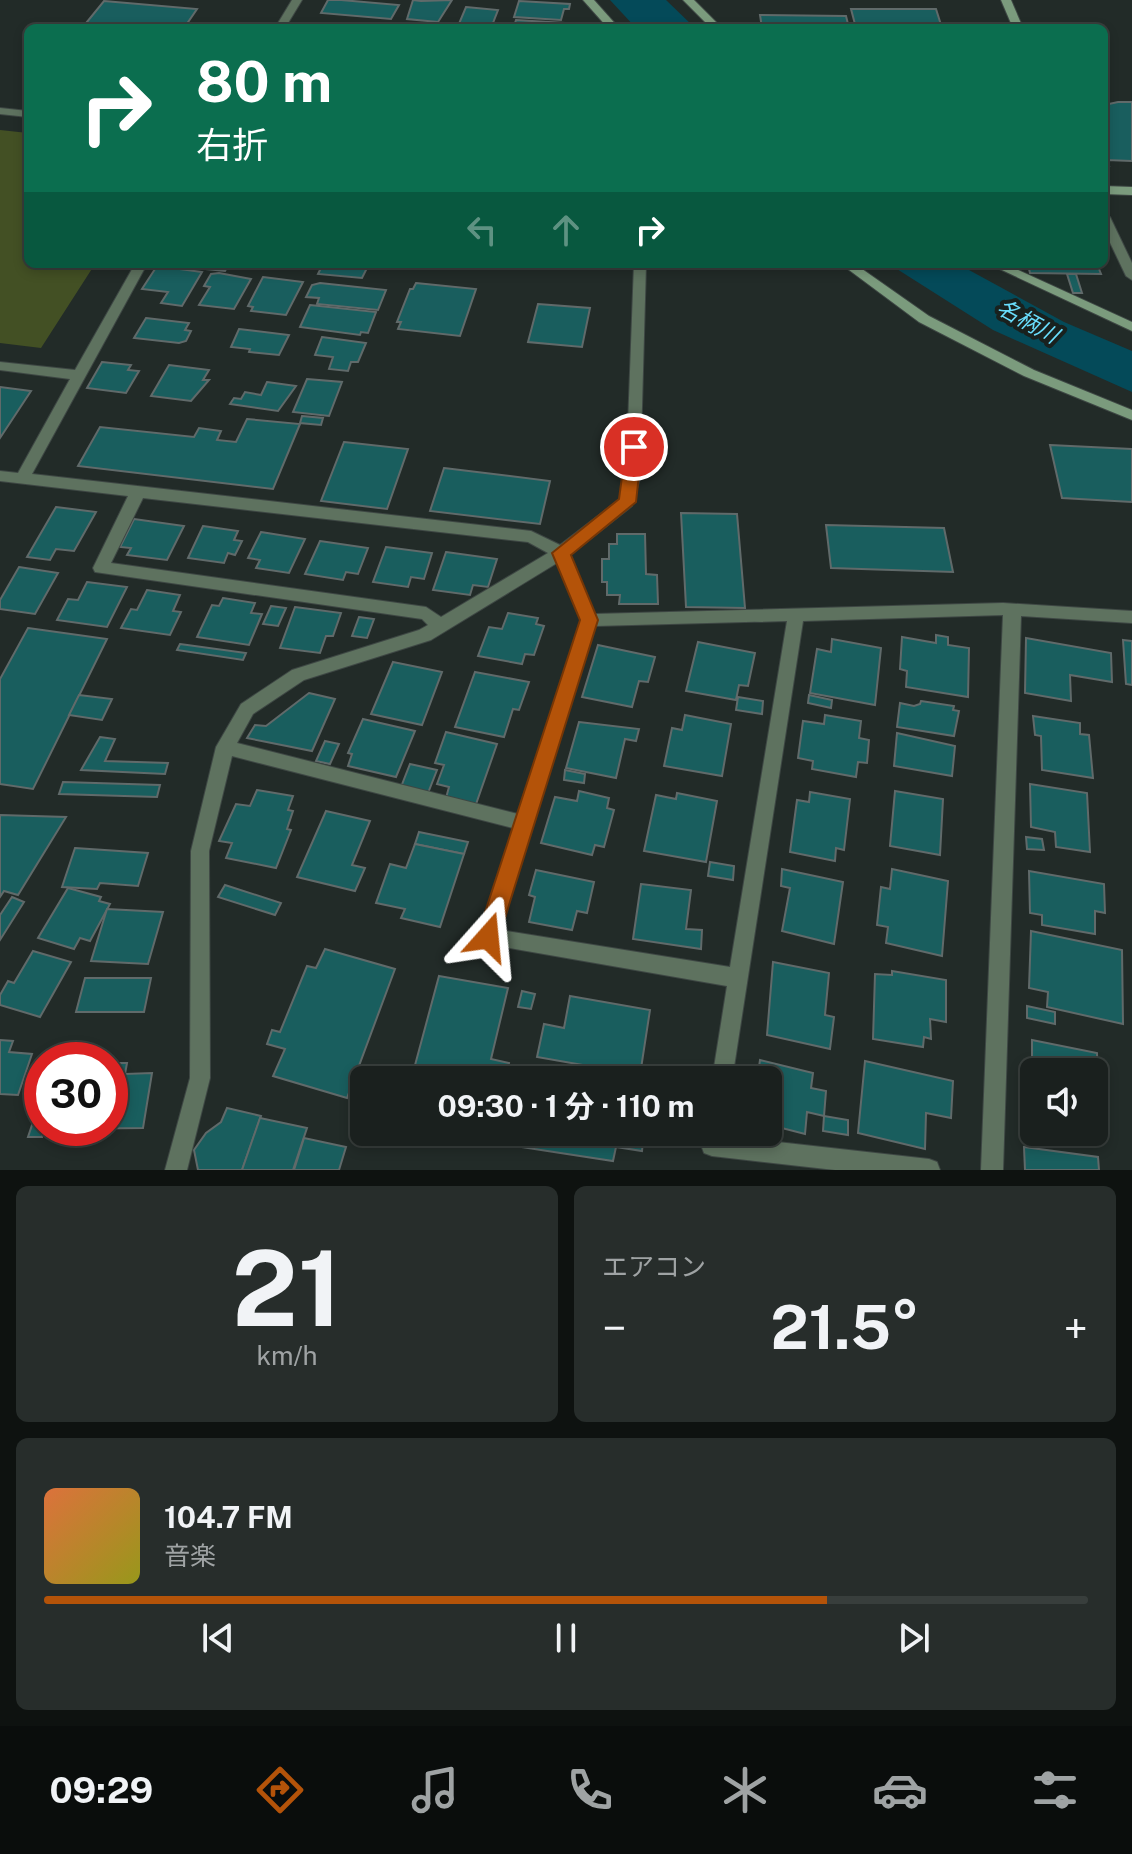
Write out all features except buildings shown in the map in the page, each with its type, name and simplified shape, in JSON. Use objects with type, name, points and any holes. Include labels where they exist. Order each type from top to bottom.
[{"type":"street","points":[[282,24],[297,0]]},
{"type":"street","points":[[588,0],[610,24]]},
{"type":"street","points":[[688,0],[713,24]]},
{"type":"street","points":[[1006,0],[1016,24]]},
{"type":"street","points":[[0,111],[24,114]]},
{"type":"street","points":[[1108,190],[1132,191]]},
{"type":"street","points":[[1108,225],[1132,276]]},
{"type":"street","points":[[22,479],[139,268]]},
{"type":"street","points":[[176,1170],[200,1078],[200,851],[225,747],[247,709],[298,675],[425,635],[561,553],[627,502],[633,478],[640,268]]},
{"type":"street","points":[[853,268],[924,319],[1029,373],[1132,415]]},
{"type":"street","points":[[1004,268],[1132,327]]},
{"type":"street","points":[[0,366],[79,375]]},
{"type":"street","points":[[0,476],[531,537],[561,553],[589,620],[488,937],[738,978]]},
{"type":"street","points":[[138,492],[101,568],[426,613],[440,626]]},
{"type":"street","points":[[589,620],[1013,610],[1132,617]]},
{"type":"street","points":[[992,1170],[1013,610]]},
{"type":"street","points":[[724,1066],[796,614]]},
{"type":"street","points":[[225,747],[524,823]]},
{"type":"street","points":[[721,1146],[929,1170]]},
{"type":"green space","points":[[0,130],[24,133],[24,268],[92,268],[41,348],[0,343]]},
{"type":"water","points":[[610,0],[666,0],[691,24],[632,24]]},
{"type":"water","name":"名柄川","points":[[895,268],[965,268],[1064,322],[1132,351],[1132,392],[993,330]]},
{"type":"route","points":[[488,937],[589,620],[561,553],[627,502],[633,478],[634,447]]}]
